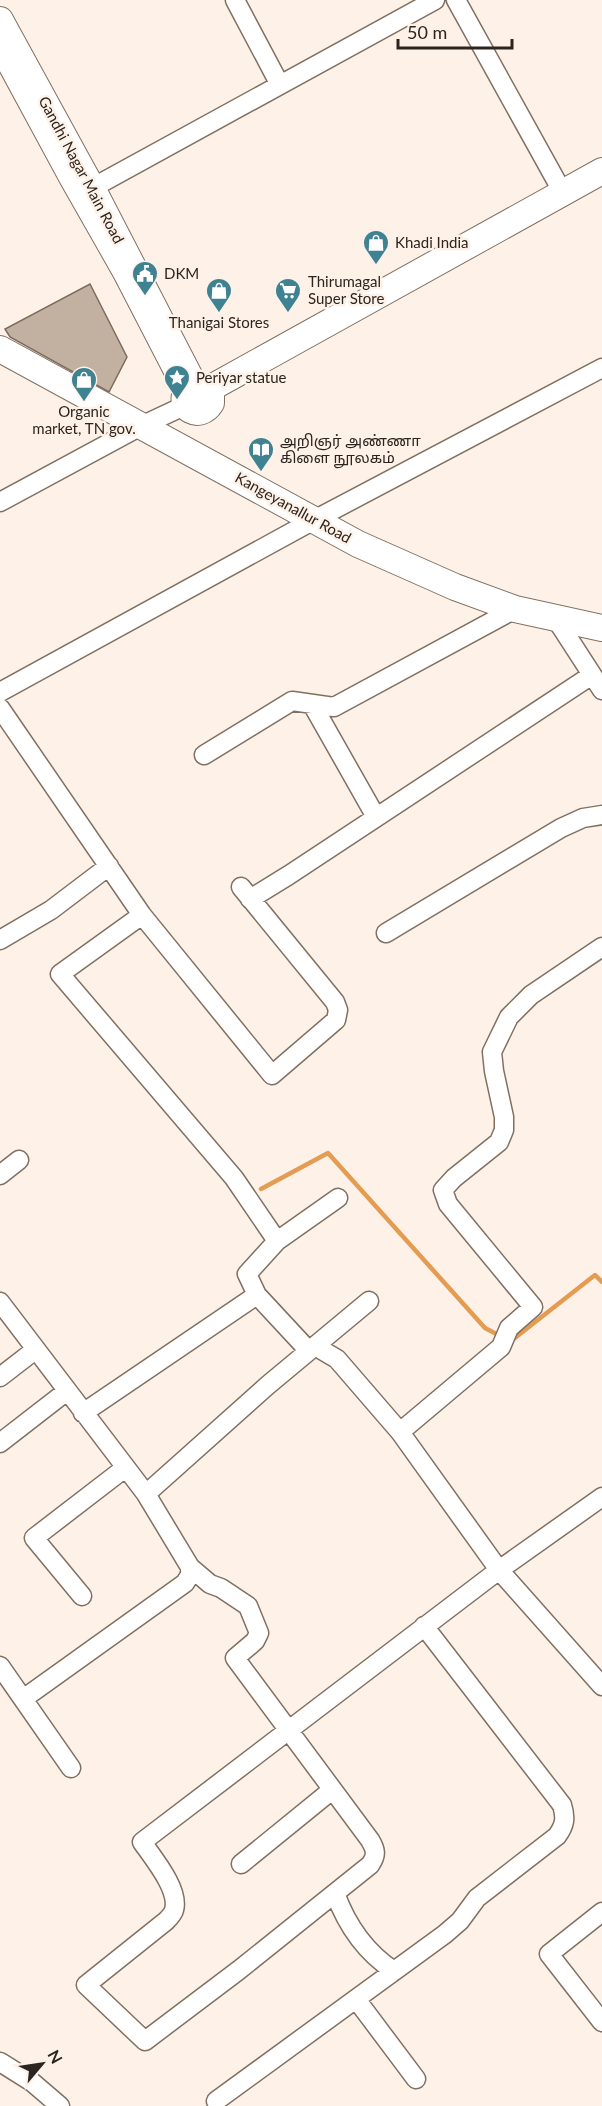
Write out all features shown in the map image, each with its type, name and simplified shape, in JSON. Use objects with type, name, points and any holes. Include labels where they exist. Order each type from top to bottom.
[{"type":"main road","name":"Gandhi Nagar Main Road","points":[[0,20],[92,189],[194,392]]},
{"type":"main road","points":[[0,44],[194,392],[602,171]]},
{"type":"main road","name":"Kangeyanallur Road","points":[[0,349],[139,427],[358,544],[455,587],[515,609],[602,628]]},
{"type":"street","points":[[235,0],[280,85]]},
{"type":"street","points":[[92,189],[435,0]]},
{"type":"street","points":[[456,0],[563,193]]},
{"type":"street","points":[[0,692],[314,520],[602,368]]},
{"type":"street","points":[[0,502],[139,427],[194,392]]},
{"type":"street","points":[[204,755],[292,702],[334,707],[515,609]]},
{"type":"street","points":[[0,708],[142,915],[272,1075],[336,1020],[338,1010],[335,1002],[245,893],[376,817],[597,682],[556,619]]},
{"type":"street","points":[[312,704],[376,817]]},
{"type":"street","points":[[386,933],[561,828],[584,818],[602,815]]},
{"type":"street","points":[[0,940],[51,910],[109,866]]},
{"type":"street","points":[[142,915],[60,974],[234,1178],[278,1241]]},
{"type":"street","points":[[400,1432],[501,1347],[509,1328],[533,1307],[448,1203],[443,1190],[454,1178],[499,1142],[504,1130],[504,1117],[492,1052],[509,1017],[531,995],[602,947]]},
{"type":"street","points":[[0,1175],[18,1160]]},
{"type":"street","points":[[338,1198],[278,1241],[247,1274],[258,1295],[312,1348],[337,1359],[400,1432],[499,1570],[602,1686]]},
{"type":"street","points":[[83,1413],[258,1295]]},
{"type":"street","points":[[146,1494],[369,1301]]},
{"type":"street","points":[[0,1302],[146,1494],[190,1567],[210,1584],[221,1588],[248,1606],[260,1633],[255,1641],[235,1659],[287,1730],[376,1849],[375,1858],[370,1865],[145,2041],[86,1985],[166,1921],[174,1912],[176,1901],[173,1891],[142,1842],[287,1730],[424,1626],[602,1497]]},
{"type":"street","points":[[0,1377],[35,1350]]},
{"type":"street","points":[[0,1443],[67,1391]]},
{"type":"street","points":[[82,1596],[34,1538],[125,1468]]},
{"type":"street","points":[[23,1699],[185,1583],[190,1575],[190,1567]]},
{"type":"street","points":[[216,2101],[460,1921],[477,1898],[557,1836],[563,1827],[565,1815],[555,1795],[424,1626]]},
{"type":"street","points":[[0,1666],[71,1768]]},
{"type":"street","points":[[241,1864],[332,1790]]},
{"type":"street","points":[[335,1893],[346,1921],[356,1935],[376,1957],[394,1971]]},
{"type":"street","points":[[602,1912],[549,1954],[602,2022]]},
{"type":"street","points":[[356,1999],[416,2079]]},
{"type":"street","points":[[0,2062],[32,2082],[60,2106]]},
{"type":"building","points":[[90,284],[127,357],[109,392],[10,337],[5,329]]},
{"type":"waterway","points":[[261,1189],[328,1153],[485,1328],[502,1337]]},
{"type":"waterway","points":[[509,1340],[511,1341],[595,1275],[602,1282]]},
{"type":"place","name":"Khadi India","points":[[376,266]]},
{"type":"place","name":"DKM","points":[[145,297]]},
{"type":"place","name":"Thanigai Stores","points":[[219,314]]},
{"type":"place","name":"Thirumagal Super Store","points":[[288,314]]},
{"type":"place","name":"Periyar statue","points":[[177,401]]},
{"type":"place","name":"Organic market, TN gov.","points":[[84,403]]},
{"type":"place","name":"அறிஞர் அண்ணா கிளை நூலகம்","points":[[261,473]]}]
